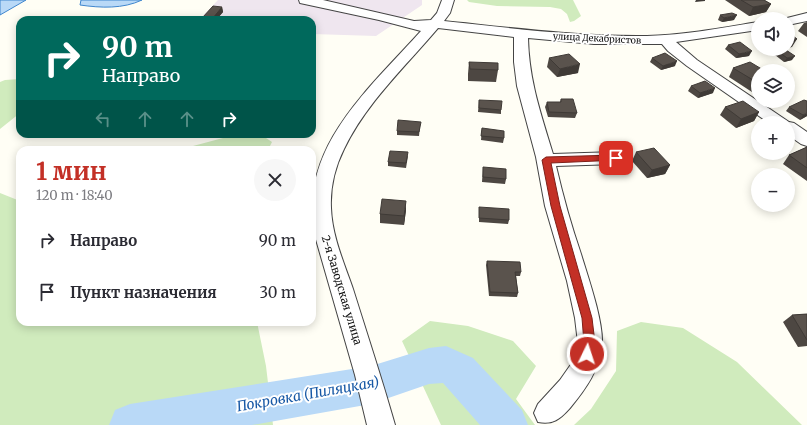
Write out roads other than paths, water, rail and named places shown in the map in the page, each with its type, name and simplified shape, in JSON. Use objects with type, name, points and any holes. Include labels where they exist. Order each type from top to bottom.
[{"type":"street","name":"улица Декабристов","points":[[305,0],[426,26],[608,40],[666,39],[751,27]]},
{"type":"street","name":"2-я Заводская улица","points":[[381,425],[368,375],[325,236],[321,216],[321,198],[324,178],[338,141],[348,124],[426,26],[443,13],[448,0]]},
{"type":"street","points":[[795,20],[807,17]]},
{"type":"street","points":[[521,33],[521,62],[525,86],[546,160],[555,206],[587,318],[590,343],[585,364],[570,389],[546,413]]},
{"type":"street","points":[[666,39],[673,48],[692,63],[771,116]]},
{"type":"street","points":[[795,132],[807,140]]},
{"type":"street","points":[[546,160],[616,158]]},
{"type":"water","points":[[0,0],[26,0],[0,15]]},
{"type":"water","points":[[81,0],[142,0],[127,5],[96,7],[80,5]]},
{"type":"waterway","name":"Покровка (Пиляцкая)","points":[[130,425],[371,385],[429,366],[446,364],[459,371],[507,425]]}]
